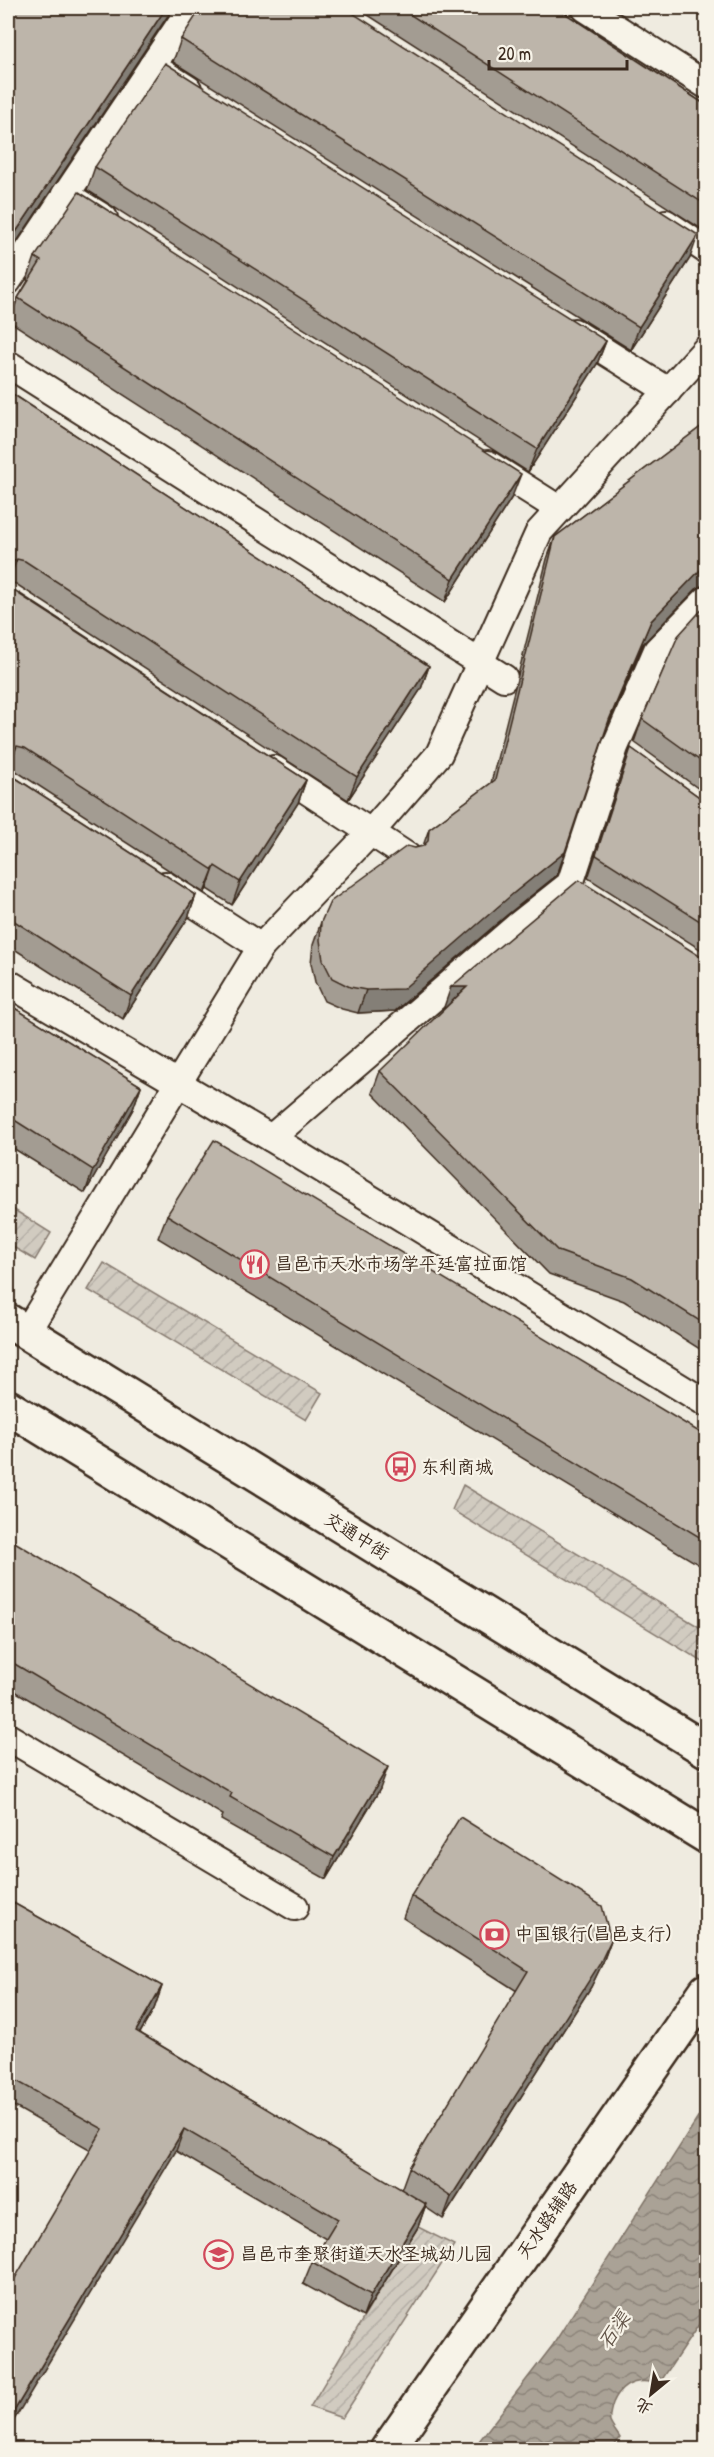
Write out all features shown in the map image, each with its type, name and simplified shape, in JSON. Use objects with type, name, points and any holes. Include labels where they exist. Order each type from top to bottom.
[{"type":"main road","name":"交通中街","points":[[17,1327],[706,1750]]},
{"type":"main road","points":[[8,1407],[706,1836]]},
{"type":"main road","name":"天水路辅路","points":[[387,2450],[706,1991]]},
{"type":"lane","points":[[8,281],[191,8]]},
{"type":"lane","points":[[585,8],[706,85]]},
{"type":"lane","points":[[152,66],[213,104]]},
{"type":"lane","points":[[66,194],[126,232]]},
{"type":"lane","points":[[647,211],[706,250]]},
{"type":"lane","points":[[556,321],[668,391]]},
{"type":"lane","points":[[17,1327],[178,1085],[261,947],[371,832],[439,754],[539,532],[706,349]]},
{"type":"lane","points":[[8,364],[504,678]]},
{"type":"lane","points":[[468,452],[559,510]]},
{"type":"lane","points":[[271,1138],[512,923],[580,890],[657,650],[704,608]]},
{"type":"lane","points":[[253,756],[407,856]]},
{"type":"lane","points":[[144,872],[261,947]]},
{"type":"lane","points":[[8,983],[271,1138],[706,1403]]},
{"type":"lane","points":[[8,1740],[295,1907]]},
{"type":"shaded area","points":[[8,1206],[51,1233],[35,1260],[8,1244]]},
{"type":"shaded area","points":[[104,1263],[322,1393],[306,1420],[88,1290]]},
{"type":"shaded area","points":[[463,1485],[706,1631],[706,1664],[452,1510]]},
{"type":"shaded area","points":[[418,2227],[454,2245],[342,2418],[310,2407]]},
{"type":"water","name":"石渠","points":[[706,2105],[706,2314],[659,2384],[644,2381],[631,2383],[621,2390],[613,2403],[610,2415],[610,2422],[620,2438],[612,2449],[473,2449],[553,2345]]},
{"type":"building","points":[[8,8],[166,8],[10,241],[8,239]]},
{"type":"building","points":[[201,8],[345,8],[698,235],[639,327],[181,39]]},
{"type":"building","points":[[400,8],[557,8],[706,105],[706,205]]},
{"type":"building","points":[[165,63],[606,341],[537,449],[95,167]]},
{"type":"building","points":[[79,192],[521,474],[453,579],[18,298],[41,261],[35,257]]},
{"type":"building","points":[[8,391],[429,666],[357,777],[25,561],[17,559],[8,564]]},
{"type":"building","points":[[706,423],[706,565],[651,621],[609,720],[565,852],[403,989],[366,990],[350,987],[332,978],[323,960],[320,940],[321,922],[330,902],[407,846],[415,848],[423,846],[428,841],[429,829],[495,780],[555,537]]},
{"type":"building","points":[[8,587],[306,780],[240,882],[215,866],[213,870],[25,748],[17,746],[8,751]]},
{"type":"building","points":[[706,605],[706,765],[642,719],[678,636]]},
{"type":"building","points":[[631,748],[706,802],[706,925],[596,855]]},
{"type":"building","points":[[8,773],[196,895],[131,996],[8,917]]},
{"type":"building","points":[[579,880],[706,960],[706,1325],[632,1278],[558,1251],[380,1071],[467,987],[451,987]]},
{"type":"building","points":[[8,1004],[141,1086],[93,1170],[8,1116]]},
{"type":"building","points":[[214,1140],[706,1436],[706,1541],[167,1215]]},
{"type":"building","points":[[8,1538],[388,1767],[334,1857],[230,1797],[232,1793],[8,1660]]},
{"type":"building","points":[[460,1817],[602,1906],[611,1940],[599,1965],[451,2197],[409,2168],[528,1971],[411,1896]]},
{"type":"building","points":[[8,1900],[162,1986],[136,2031],[426,2204],[371,2295],[312,2262],[338,2219],[184,2129],[8,2421],[8,2290],[103,2129],[15,2080],[13,2084],[8,2081]]},
{"type":"place","name":"昌邑市天水市场学平廷富拉面馆","points":[[254,1264]]},
{"type":"place","name":"东利商城","points":[[400,1467]]},
{"type":"place","name":"中国银行(昌邑支行)","points":[[494,1934]]},
{"type":"place","name":"昌邑市奎聚街道天水圣城幼儿园","points":[[219,2254]]}]
